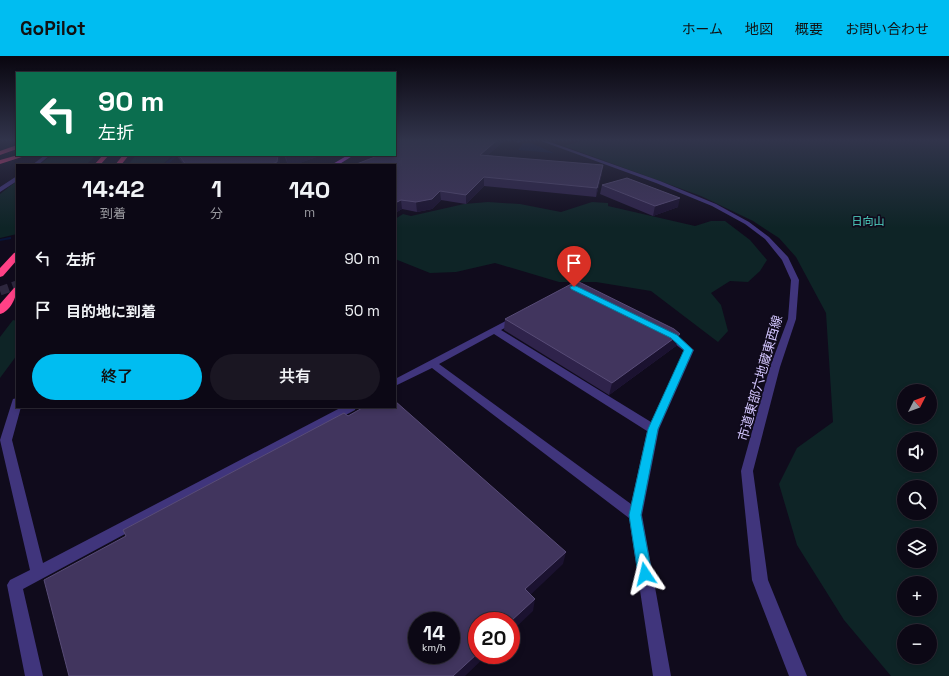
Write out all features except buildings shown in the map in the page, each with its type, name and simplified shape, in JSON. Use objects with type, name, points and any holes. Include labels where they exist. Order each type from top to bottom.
[{"type":"highway","points":[[0,274],[16,256]]},
{"type":"highway","points":[[0,311],[16,291]]},
{"type":"street","name":"市道東部六地蔵東西線","points":[[624,170],[658,182],[714,206],[747,223],[768,238],[785,259],[795,280],[792,319],[775,367],[747,471],[760,580],[798,676]]},
{"type":"street","points":[[0,190],[16,179]]},
{"type":"street","points":[[396,382],[527,312]]},
{"type":"street","points":[[652,326],[674,337],[688,350],[653,429],[635,515],[662,676]]},
{"type":"street","points":[[494,330],[653,429]]},
{"type":"street","points":[[432,364],[635,515]]},
{"type":"street","points":[[16,405],[6,440],[38,573]]},
{"type":"street","points":[[34,676],[15,585],[349,408]]},
{"type":"green space","name":"日向山","points":[[630,170],[949,170],[949,676],[891,676],[844,620],[797,545],[779,484],[797,448],[833,422],[826,313],[796,257],[779,238],[753,221],[701,196]]},
{"type":"green space","points":[[16,182],[16,234],[0,238],[0,194]]},
{"type":"green space","points":[[488,202],[520,204],[561,212],[592,202],[608,203],[608,206],[695,226],[711,221],[725,221],[750,240],[767,260],[760,271],[748,282],[730,281],[711,293],[721,305],[728,331],[718,342],[651,291],[596,282],[559,282],[495,263],[456,272],[430,273],[396,259],[396,218],[403,214],[411,216],[464,204]]},
{"type":"green space","points":[[13,320],[16,321],[16,356],[0,378],[0,337]]},
{"type":"waterway","points":[[0,240],[10,238]]},
{"type":"tunnel","points":[[0,291],[16,285]]},
{"type":"route","points":[[574,287],[674,337],[688,350],[653,429],[635,515],[645,574]]}]
